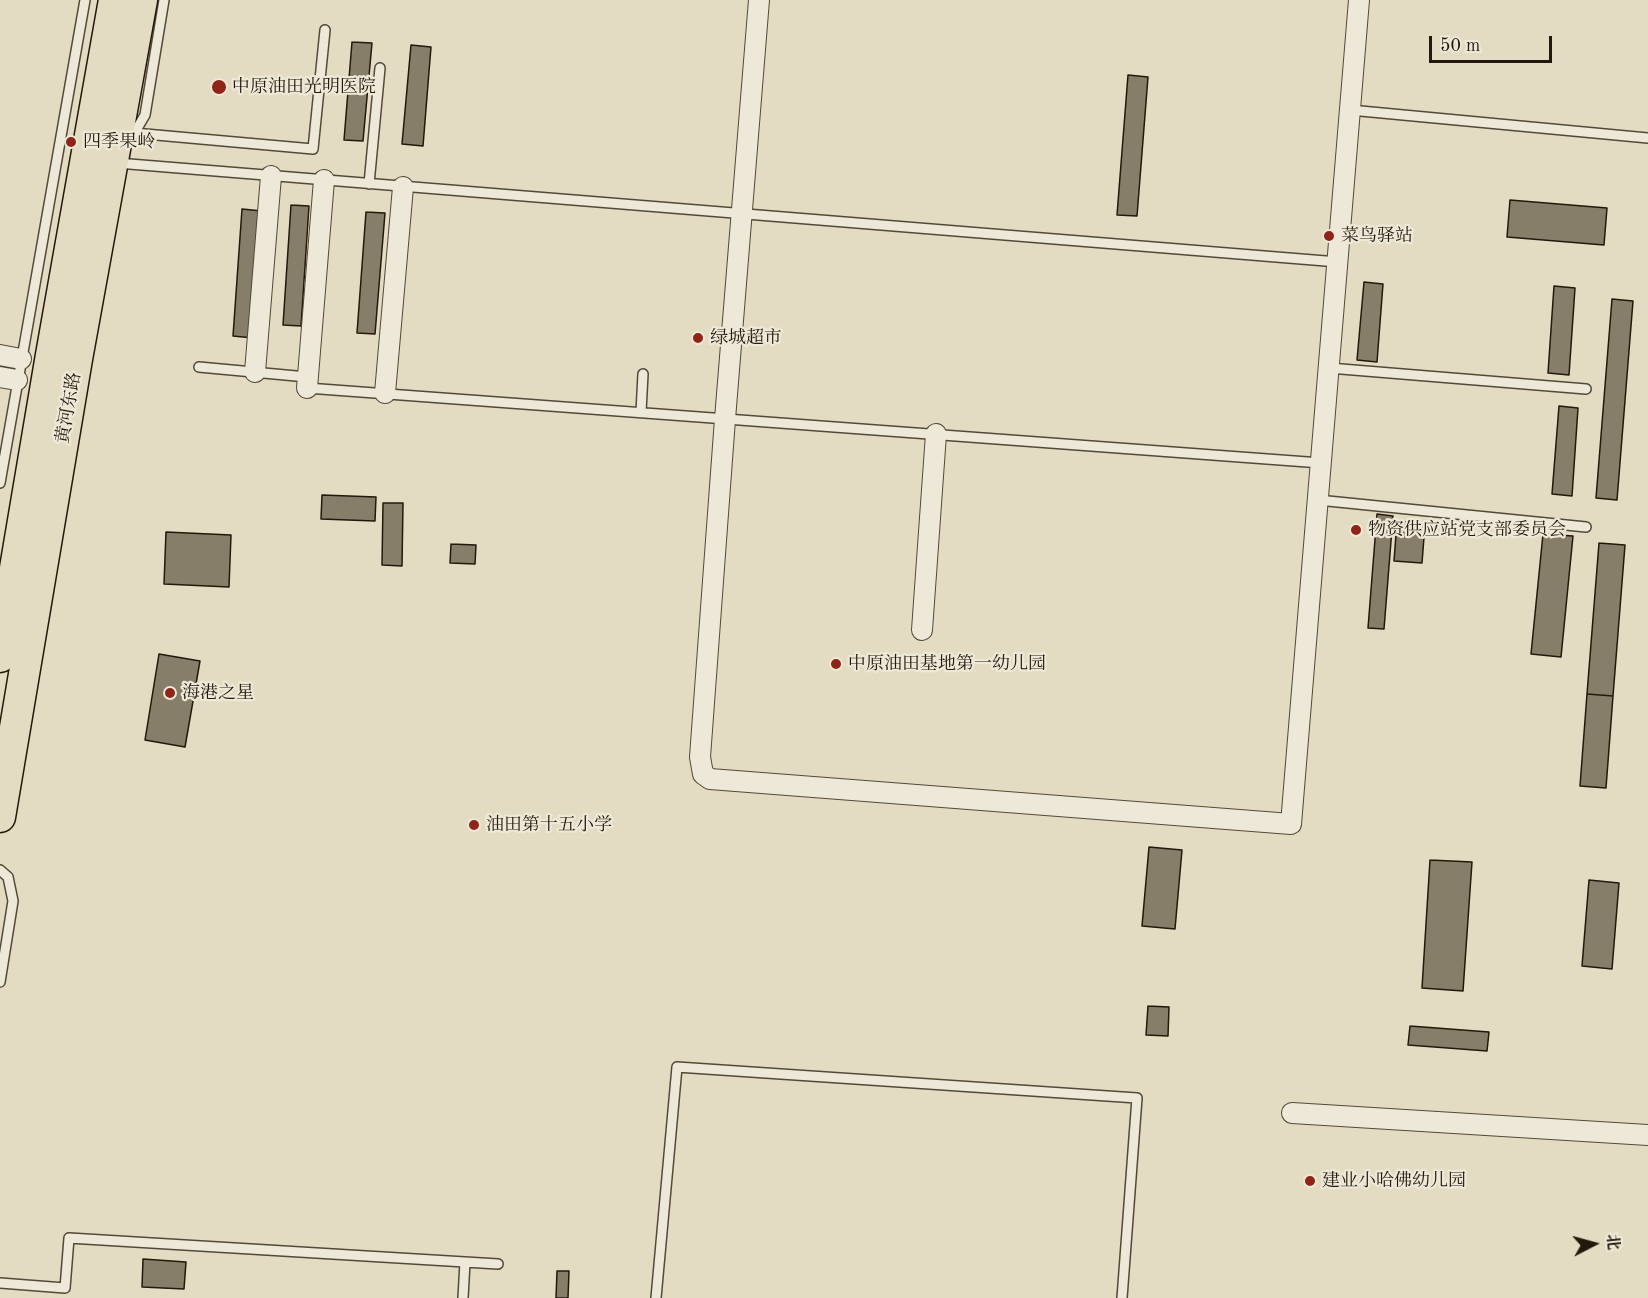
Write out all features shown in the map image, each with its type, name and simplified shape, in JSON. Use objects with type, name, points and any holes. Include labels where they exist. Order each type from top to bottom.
[{"type":"main road","name":"黄河东路","points":[[0,657],[114,0]]},
{"type":"main road","name":"黄河东路","points":[[0,817],[77,359],[142,0]]},
{"type":"street","points":[[759,0],[700,758],[703,774],[710,779],[1291,824],[1359,0]]},
{"type":"street","points":[[255,372],[271,176]]},
{"type":"street","points":[[307,382],[324,180]]},
{"type":"street","points":[[386,393],[403,187]]},
{"type":"street","points":[[0,355],[21,359]]},
{"type":"street","points":[[922,630],[936,434]]},
{"type":"street","points":[[1292,1113],[1648,1135]]},
{"type":"lane","points":[[0,483],[9,379],[21,359],[85,0]]},
{"type":"lane","points":[[113,163],[145,115],[164,0]]},
{"type":"lane","points":[[134,133],[313,149],[325,30]]},
{"type":"lane","points":[[369,184],[380,68]]},
{"type":"lane","points":[[1350,110],[1648,138]]},
{"type":"lane","points":[[113,163],[1338,262]]},
{"type":"lane","points":[[199,367],[255,372],[386,393],[1321,463]]},
{"type":"lane","points":[[1329,368],[1586,389]]},
{"type":"lane","points":[[641,412],[643,374]]},
{"type":"lane","points":[[1318,500],[1586,527]]},
{"type":"lane","points":[[0,870],[8,876],[13,901],[0,982]]},
{"type":"lane","points":[[656,1298],[677,1066],[1137,1098],[1122,1298]]},
{"type":"lane","points":[[0,1283],[65,1288],[69,1238],[498,1264]]},
{"type":"lane","points":[[463,1298],[465,1262]]},
{"type":"building","points":[[352,42],[372,43],[363,141],[344,140]]},
{"type":"building","points":[[411,45],[431,47],[423,146],[402,144]]},
{"type":"building","points":[[1128,75],[1148,77],[1137,216],[1117,215]]},
{"type":"building","points":[[1510,200],[1607,208],[1604,245],[1507,237]]},
{"type":"building","points":[[291,205],[309,206],[301,326],[283,325]]},
{"type":"building","points":[[242,209],[262,211],[253,338],[233,336]]},
{"type":"building","points":[[366,212],[385,213],[375,334],[357,333]]},
{"type":"building","points":[[1364,282],[1383,284],[1377,362],[1357,360]]},
{"type":"building","points":[[1554,286],[1575,288],[1569,375],[1548,373]]},
{"type":"building","points":[[1612,299],[1633,301],[1617,500],[1596,498]]},
{"type":"building","points":[[1559,406],[1578,408],[1572,496],[1552,494]]},
{"type":"building","points":[[322,495],[376,497],[375,521],[321,519]]},
{"type":"building","points":[[383,503],[403,503],[402,566],[382,565]]},
{"type":"building","points":[[1377,514],[1393,516],[1384,629],[1368,628]]},
{"type":"building","points":[[1397,521],[1425,524],[1422,563],[1394,561]]},
{"type":"building","points":[[166,532],[231,535],[229,587],[164,584]]},
{"type":"building","points":[[1543,534],[1573,536],[1561,657],[1531,654]]},
{"type":"building","points":[[1599,543],[1625,545],[1613,696],[1587,694]]},
{"type":"building","points":[[451,544],[476,545],[475,564],[450,563]]},
{"type":"building","points":[[159,654],[200,661],[185,747],[145,740]]},
{"type":"building","points":[[1587,694],[1613,696],[1606,788],[1580,786]]},
{"type":"building","points":[[1149,847],[1182,850],[1175,929],[1142,926]]},
{"type":"building","points":[[1430,860],[1472,862],[1463,991],[1422,988]]},
{"type":"building","points":[[1589,880],[1619,883],[1612,969],[1582,966]]},
{"type":"building","points":[[1148,1006],[1169,1007],[1168,1036],[1146,1035]]},
{"type":"building","points":[[1410,1026],[1489,1032],[1487,1051],[1408,1045]]},
{"type":"building","points":[[143,1259],[186,1262],[184,1289],[142,1287]]},
{"type":"building","points":[[557,1271],[569,1271],[568,1298],[556,1298]]},
{"type":"place","name":"中原油田光明医院","points":[[219,87]]},
{"type":"place","name":"四季果岭","points":[[71,142]]},
{"type":"place","name":"菜鸟驿站","points":[[1329,236]]},
{"type":"place","name":"绿城超市","points":[[698,338]]},
{"type":"place","name":"物资供应站党支部委员会","points":[[1356,530]]},
{"type":"place","name":"中原油田基地第一幼儿园","points":[[836,664]]},
{"type":"place","name":"海港之星","points":[[170,693]]},
{"type":"place","name":"油田第十五小学","points":[[474,825]]},
{"type":"place","name":"建业小哈佛幼儿园","points":[[1310,1181]]}]
